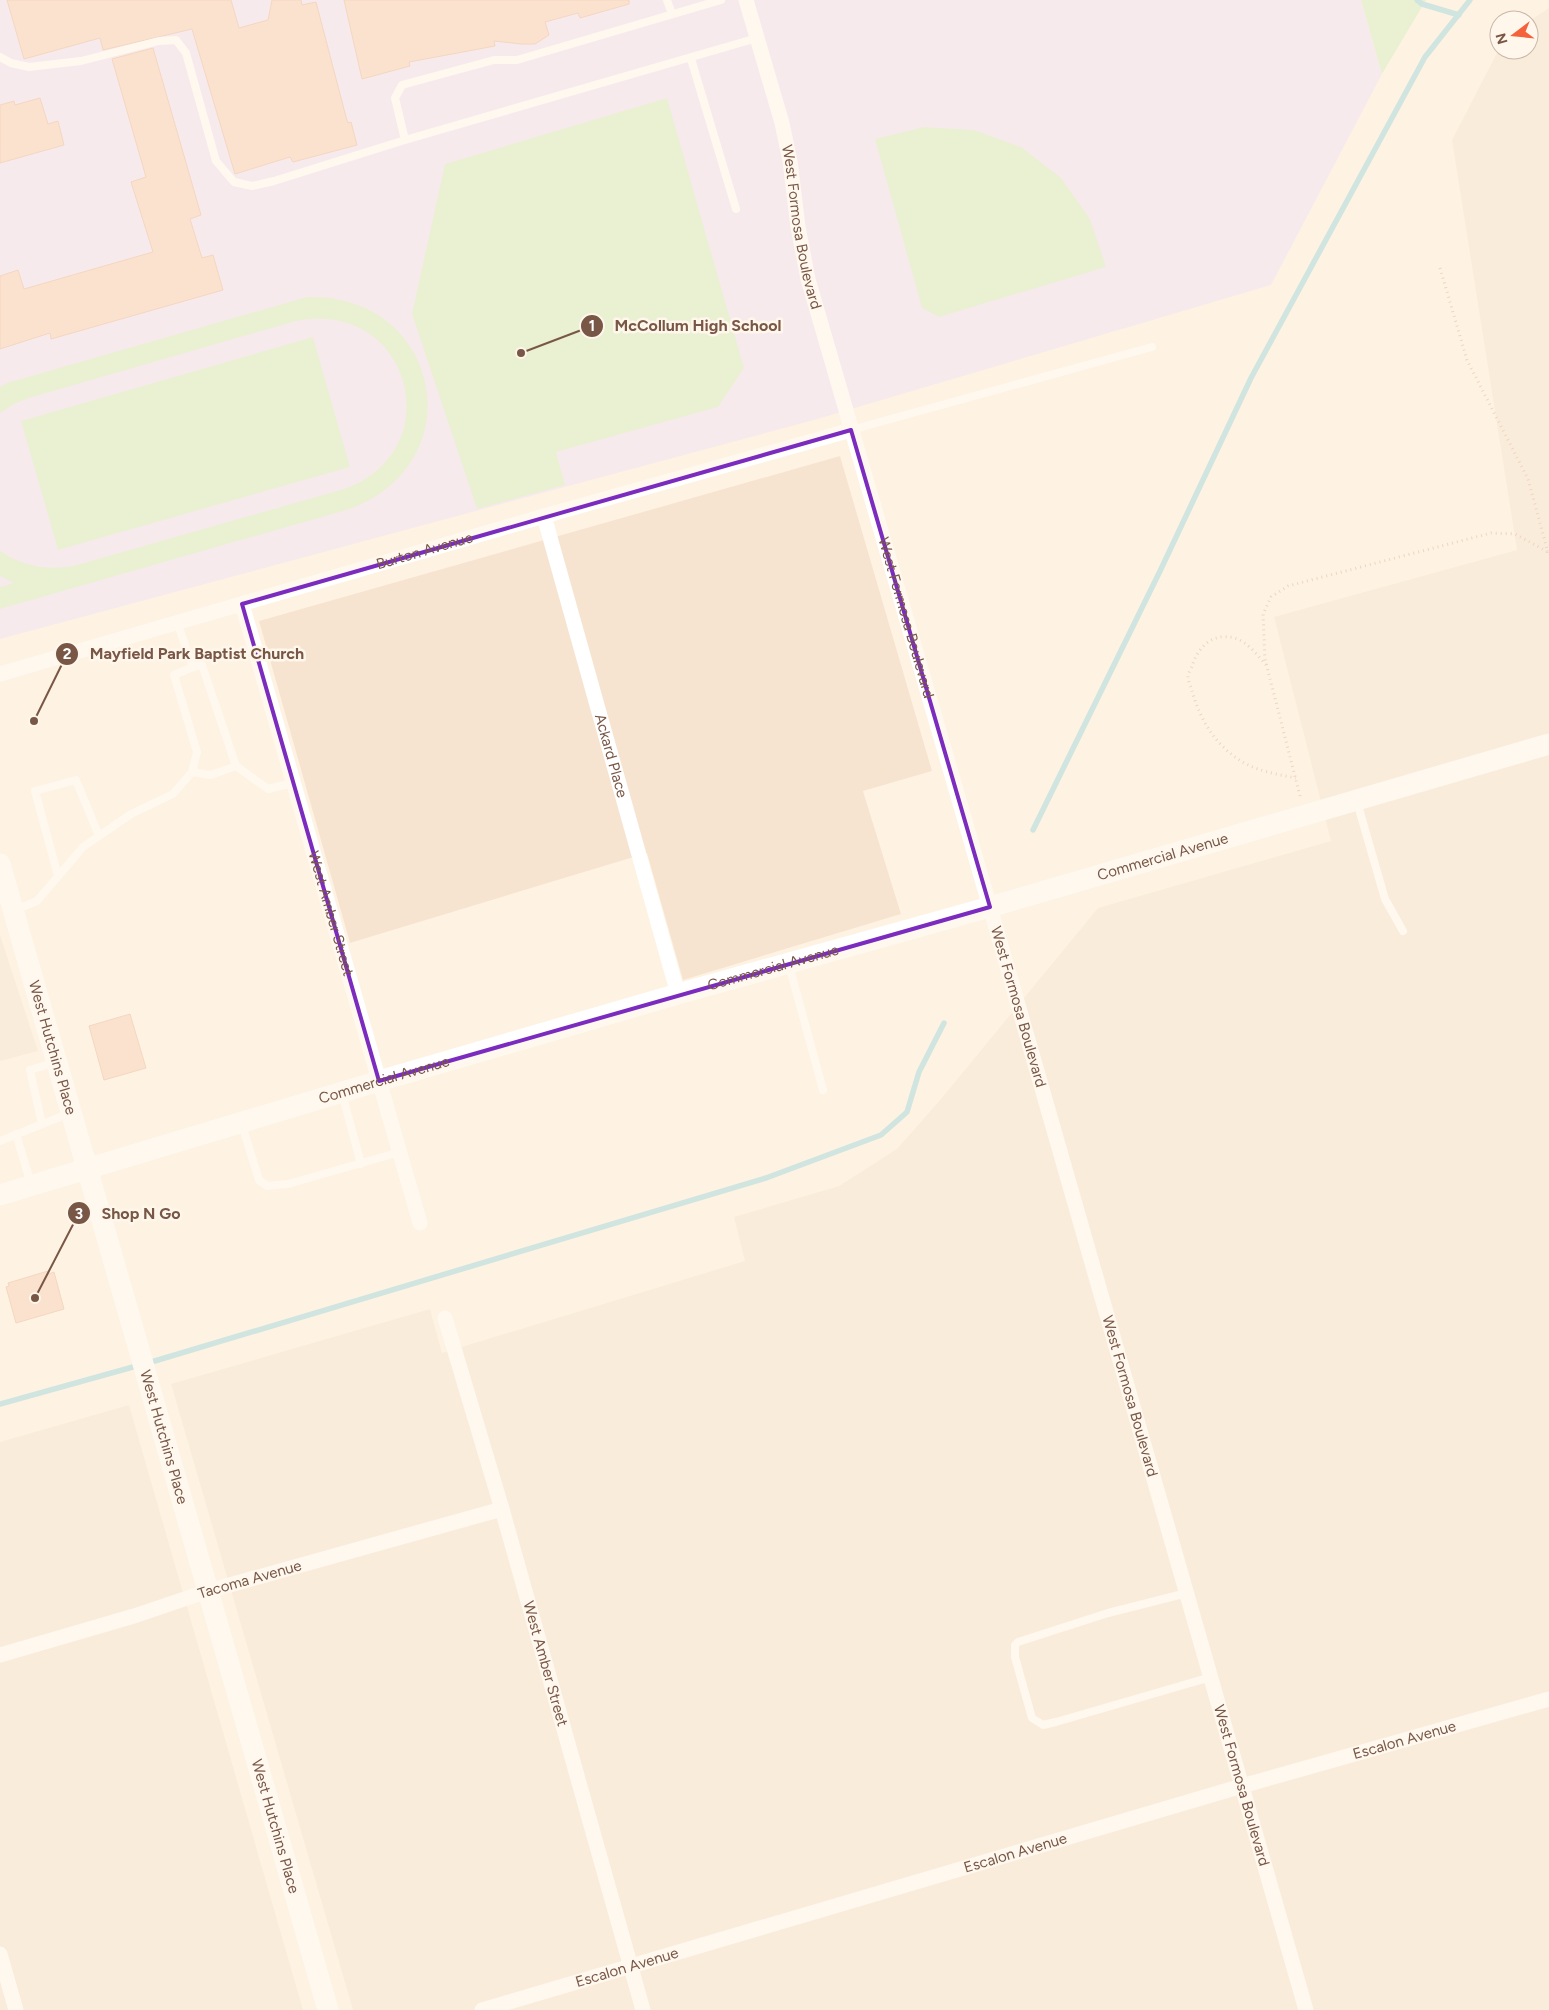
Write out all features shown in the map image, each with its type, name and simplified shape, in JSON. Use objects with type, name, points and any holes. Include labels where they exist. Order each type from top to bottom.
[{"type":"street","name":"West Formosa Boulevard","points":[[746,0],[782,123],[790,161],[798,227],[808,279],[1306,2010]]},
{"type":"street","name":"Burton Avenue","points":[[0,674],[544,516],[851,430]]},
{"type":"street","name":"Ackard Place","points":[[544,516],[678,994]]},
{"type":"street","name":"West Amber Street","points":[[242,604],[420,1223]]},
{"type":"street","name":"Commercial Avenue","points":[[0,1195],[88,1170],[379,1080],[678,994],[990,908],[1305,814],[1549,744]]},
{"type":"street","name":"West Hutchins Place","points":[[0,864],[328,2010]]},
{"type":"street","name":"West Amber Street","points":[[445,1318],[502,1509],[642,2010]]},
{"type":"street","name":"Tacoma Avenue","points":[[0,1655],[134,1616],[208,1590],[502,1509]]},
{"type":"street","name":"Escalon Avenue","points":[[484,2010],[1242,1786],[1549,1699]]},
{"type":"street","points":[[0,1954],[16,2010]]},
{"type":"lane","points":[[667,0],[672,14]]},
{"type":"lane","points":[[405,140],[394,98],[402,85],[494,60],[517,60],[721,0]]},
{"type":"lane","points":[[0,57],[10,63],[29,67],[81,61],[159,41],[176,40],[186,53],[216,161],[234,182],[252,186],[274,181],[405,140],[691,59],[757,38]]},
{"type":"lane","points":[[691,59],[736,209]]},
{"type":"lane","points":[[851,430],[1152,347]]},
{"type":"lane","points":[[177,622],[193,667]]},
{"type":"lane","points":[[13,911],[37,900],[83,847],[131,814],[173,794],[192,772],[197,752],[174,675],[193,667],[202,666],[236,766],[268,789],[294,783]]},
{"type":"lane","points":[[192,772],[212,776],[236,766]]},
{"type":"lane","points":[[58,876],[35,791],[76,780],[98,836]]},
{"type":"lane","points":[[1357,800],[1385,899],[1402,931]]},
{"type":"lane","points":[[789,963],[824,1090]]},
{"type":"lane","points":[[42,1124],[30,1070],[57,1062]]},
{"type":"lane","points":[[342,1092],[361,1164]]},
{"type":"lane","points":[[0,1140],[71,1113]]},
{"type":"lane","points":[[241,1123],[260,1180],[267,1186],[288,1184],[400,1152]]},
{"type":"lane","points":[[16,1134],[32,1186]]},
{"type":"lane","points":[[1187,1593],[1108,1613],[1018,1642],[1015,1645],[1015,1657],[1032,1718],[1043,1725],[1056,1722],[1211,1676]]},
{"type":"path","points":[[1440,268],[1467,360],[1528,479],[1548,554]]},
{"type":"path","points":[[1305,814],[1267,665],[1263,614],[1271,597],[1288,586],[1492,534],[1515,534],[1548,554]]},
{"type":"path","points":[[1267,665],[1249,647],[1235,638],[1222,637],[1206,642],[1194,657],[1188,677],[1197,707],[1209,730],[1220,744],[1239,760],[1262,771],[1296,778]]},
{"type":"highlighted area","points":[[851,430],[990,907],[379,1081],[242,604]]},
{"type":"shaded area","points":[[0,0],[1361,0],[1382,74],[1271,285],[814,420],[0,639]]},
{"type":"shaded area","points":[[1549,8],[1549,2010],[353,2010],[171,1384],[430,1309],[442,1353],[745,1261],[734,1217],[839,1186],[897,1149],[941,1099],[1098,908],[1331,841],[1274,617],[1517,550],[1452,140],[1493,60],[1539,60],[1539,14]]},
{"type":"shaded area","points":[[840,456],[932,771],[863,791],[901,914],[683,980],[647,853],[350,943],[259,621]]},
{"type":"shaded area","points":[[0,935],[38,1051],[0,1061]]},
{"type":"shaded area","points":[[129,1405],[303,2010],[0,2010],[0,1442]]},
{"type":"green space","points":[[1361,0],[1426,0],[1382,74]]},
{"type":"green space","points":[[667,98],[744,368],[718,407],[556,452],[565,485],[477,509],[412,314],[445,164]]},
{"type":"green space","points":[[924,127],[974,130],[1021,147],[1061,178],[1090,219],[1106,267],[939,317],[922,308],[875,139]]},
{"type":"green space","points":[[307,297],[352,303],[388,322],[412,350],[426,384],[427,420],[415,455],[390,486],[350,509],[0,609],[0,587],[14,583],[0,576],[0,551],[18,561],[37,566],[56,568],[77,565],[344,489],[378,470],[398,443],[406,413],[403,382],[390,354],[367,332],[335,320],[296,321],[29,398],[16,403],[0,413],[0,387],[7,383]]},
{"type":"green space","points":[[313,337],[350,467],[58,550],[21,421]]},
{"type":"building","points":[[7,0],[231,0],[239,28],[268,20],[272,0],[301,0],[302,5],[316,2],[346,117],[348,123],[351,122],[357,145],[293,162],[290,157],[235,174],[192,29],[103,50],[100,38],[24,59]]},
{"type":"building","points":[[344,0],[629,0],[629,4],[580,18],[578,13],[545,22],[549,35],[535,44],[494,41],[495,46],[409,62],[410,66],[362,79]]},
{"type":"building","points":[[153,48],[201,215],[190,219],[202,258],[213,255],[223,290],[51,339],[50,333],[0,349],[0,276],[18,270],[24,289],[153,252],[131,182],[146,177],[112,59]]},
{"type":"building","points":[[40,98],[48,124],[58,121],[64,145],[0,163],[0,105],[14,101],[15,105]]},
{"type":"building","points":[[130,1014],[146,1068],[104,1080],[89,1026]]},
{"type":"building","points":[[48,1271],[49,1274],[54,1272],[64,1309],[16,1323],[6,1287],[9,1286],[8,1283]]},
{"type":"waterway","points":[[1417,0],[1422,4],[1459,15]]},
{"type":"waterway","points":[[1033,830],[1161,569],[1251,378],[1425,57],[1470,0]]},
{"type":"waterway","points":[[0,1404],[158,1360],[766,1178],[881,1135],[907,1112],[919,1072],[944,1023]]},
{"type":"place","name":"McCollum High School","points":[[521,353]]},
{"type":"place","name":"Mayfield Park Baptist Church","points":[[34,721]]},
{"type":"place","name":"Shop N Go","points":[[35,1298]]}]
